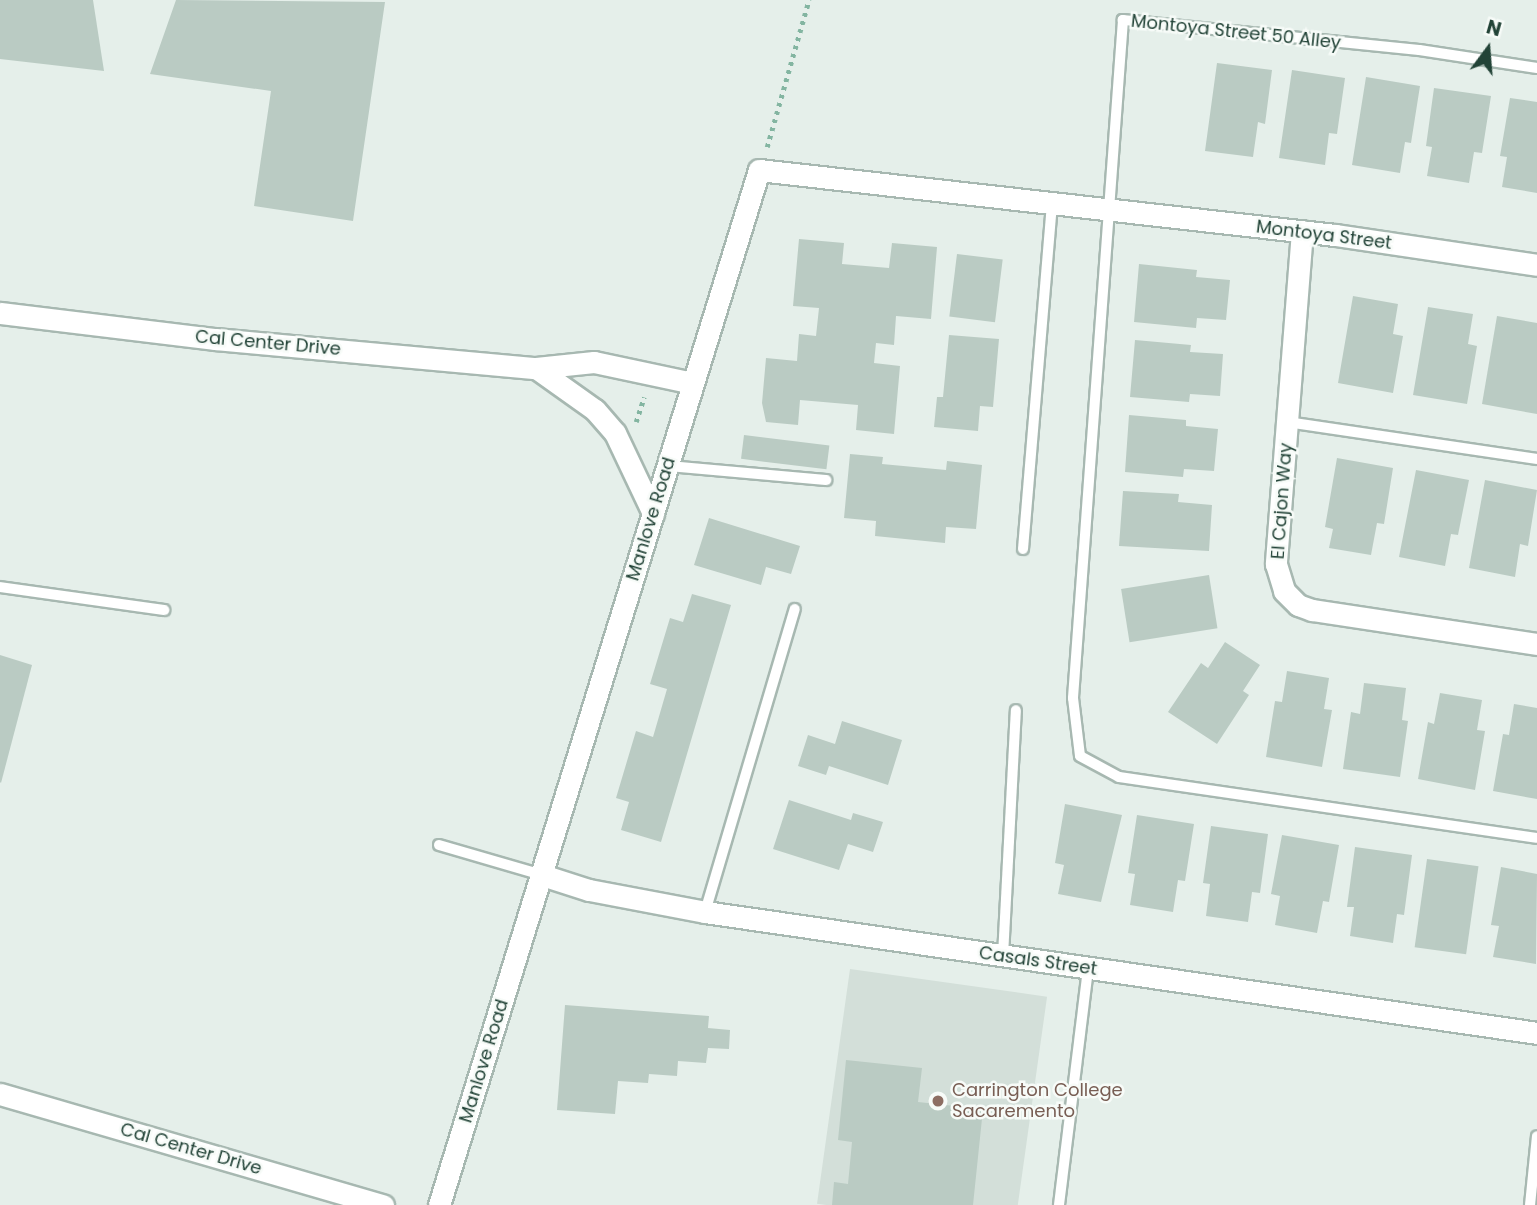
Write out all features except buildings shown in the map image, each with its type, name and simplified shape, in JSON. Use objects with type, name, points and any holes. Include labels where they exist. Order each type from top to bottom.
[{"type":"street","points":[[759,170],[1110,210]]},
{"type":"street","name":"Manlove Road","points":[[439,1205],[759,170]]},
{"type":"street","name":"Montoya Street","points":[[1110,210],[1302,231],[1537,265]]},
{"type":"street","name":"El Cajon Way","points":[[1302,231],[1276,564],[1284,591],[1298,605],[1537,644]]},
{"type":"street","name":"Cal Center Drive","points":[[0,313],[536,368],[594,362],[694,383]]},
{"type":"street","name":"Cal Center Drive","points":[[536,368],[596,410],[615,433],[653,513]]},
{"type":"street","name":"Casals Street","points":[[541,876],[589,890],[705,912],[1537,1033]]},
{"type":"street","name":"Cal Center Drive","points":[[0,1094],[383,1205]]},
{"type":"lane","name":"Montoya Street 50 Alley","points":[[1110,210],[1122,20],[1419,50],[1537,68]]},
{"type":"lane","points":[[1023,549],[1052,204]]},
{"type":"lane","points":[[1110,210],[1073,698],[1080,756],[1119,777],[1537,838]]},
{"type":"lane","points":[[1287,422],[1537,459]]},
{"type":"lane","points":[[668,466],[826,480]]},
{"type":"lane","points":[[0,587],[164,610]]},
{"type":"lane","points":[[705,912],[795,609]]},
{"type":"lane","points":[[1003,956],[1016,710]]},
{"type":"lane","points":[[439,845],[541,876]]},
{"type":"lane","points":[[1059,1205],[1088,968]]},
{"type":"lane","points":[[1530,1205],[1537,1136]]},
{"type":"path","points":[[759,170],[809,0]]},
{"type":"path","points":[[633,429],[645,392]]},
{"type":"shaded area","name":"Carrington College Sacaremento","points":[[850,969],[1047,997],[1018,1205],[817,1204]]},
{"type":"place","name":"Carrington College Sacaremento","points":[[938,1101]]}]
